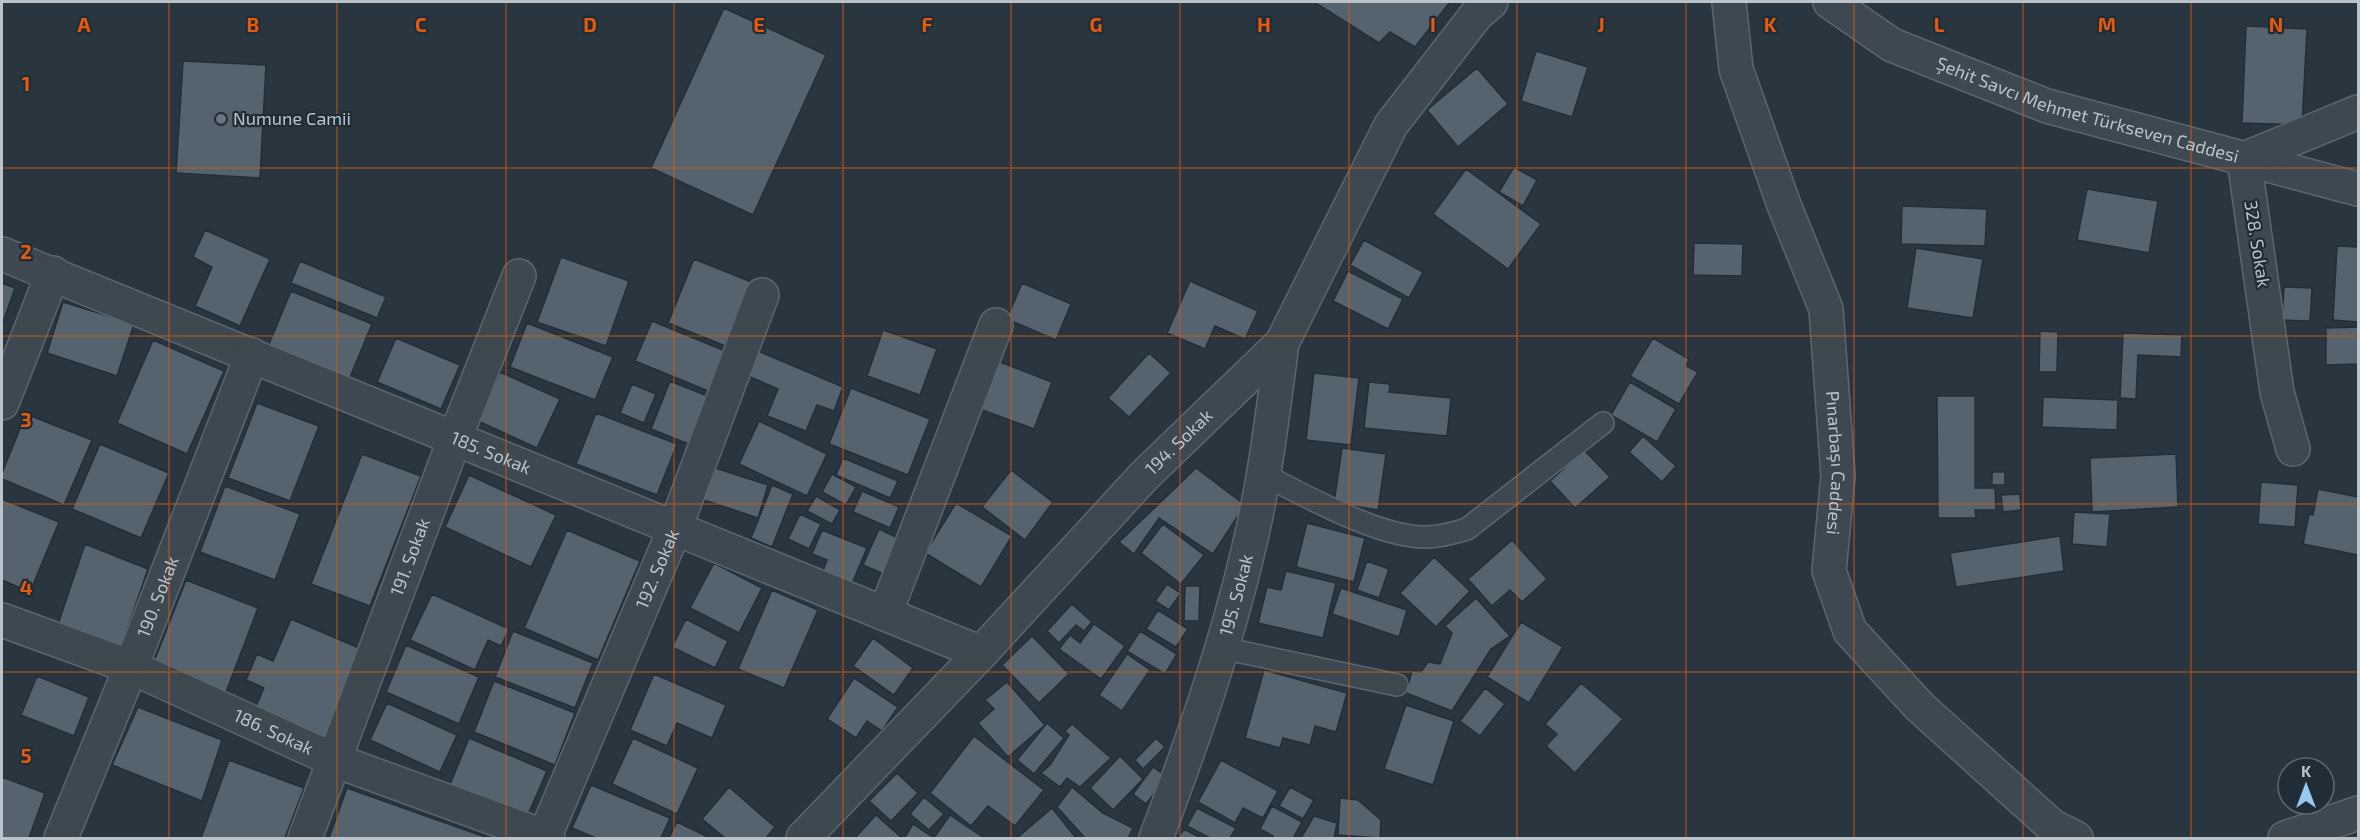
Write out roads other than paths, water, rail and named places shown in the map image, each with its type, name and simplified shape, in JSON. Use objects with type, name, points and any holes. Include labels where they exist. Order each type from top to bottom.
[{"type":"street","name":"194. Sokak","points":[[802,838],[981,653],[1144,474],[1282,343],[1391,125],[1477,14],[1491,2]]},
{"type":"street","name":"Pınarbaşı Caddesi","points":[[1729,2],[1736,69],[1784,205],[1826,309],[1838,476],[1829,571],[1850,631],[1920,707],[2052,826],[2076,838]]},
{"type":"street","name":"Şehit Savcı Mehmet Türkseven Caddesi","points":[[1830,2],[1892,45],[2047,106],[2358,189]]},
{"type":"street","points":[[2244,159],[2358,112]]},
{"type":"street","name":"328. Sokak","points":[[2244,159],[2277,392],[2294,449]]},
{"type":"street","name":"185. Sokak","points":[[2,254],[981,653]]},
{"type":"street","points":[[2,403],[52,273]]},
{"type":"street","name":"191. Sokak","points":[[305,838],[455,438],[519,276]]},
{"type":"street","name":"192. Sokak","points":[[546,838],[675,528],[762,295]]},
{"type":"street","points":[[885,614],[996,325]]},
{"type":"street","name":"195. Sokak","points":[[1156,838],[1211,687],[1249,547],[1264,474],[1282,343]]},
{"type":"street","name":"190. Sokak","points":[[61,838],[131,667],[252,355]]},
{"type":"street","name":"186. Sokak","points":[[2,620],[131,667],[334,760],[546,838]]},
{"type":"street","points":[[2285,838],[2358,813]]},
{"type":"lane","points":[[1264,474],[1323,506],[1387,530],[1404,535],[1426,537],[1448,534],[1467,529],[1603,423]]},
{"type":"lane","points":[[1222,648],[1397,685]]},
{"type":"place","name":"Numune Camii","points":[[221,119]]}]
